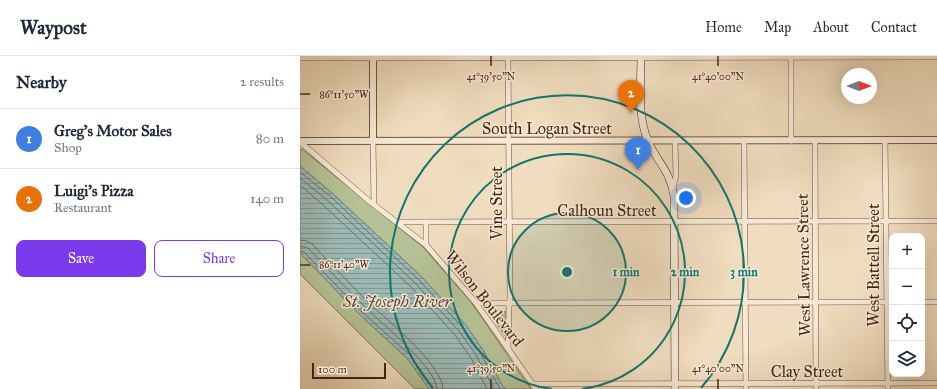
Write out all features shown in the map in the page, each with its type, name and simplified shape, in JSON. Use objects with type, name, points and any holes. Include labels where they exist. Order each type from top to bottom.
[{"type":"main road","points":[[641,57],[642,115],[645,132],[652,150],[666,171],[673,187],[674,196],[675,387]]},
{"type":"street","points":[[373,57],[374,204]]},
{"type":"street","name":"Vine Street","points":[[508,57],[508,349]]},
{"type":"street","points":[[792,57],[792,141]]},
{"type":"street","points":[[300,58],[937,57]]},
{"type":"street","name":"West Battell Street","points":[[885,140],[889,302],[888,386]]},
{"type":"street","name":"South Logan Street","points":[[300,142],[937,140]]},
{"type":"street","points":[[673,187],[676,176],[675,141]]},
{"type":"street","points":[[744,141],[746,387]]},
{"type":"street","name":"West Lawrence Street","points":[[815,141],[816,386]]},
{"type":"street","name":"Wilson Boulevard","points":[[300,142],[426,245],[476,304],[536,389]]},
{"type":"street","name":"Calhoun Street","points":[[398,222],[674,223],[937,221]]},
{"type":"street","name":"Wilson Boulevard","points":[[426,222],[426,245]]},
{"type":"street","points":[[476,304],[889,302]]},
{"type":"street","points":[[925,302],[937,302]]},
{"type":"street","name":"Clay Street","points":[[532,384],[558,386],[746,387],[888,386],[937,384]]},
{"type":"green space","points":[[300,149],[423,247],[471,302],[531,389],[506,389],[502,385],[483,350],[422,277],[332,193],[300,166]]},
{"type":"green space","points":[[300,253],[360,315],[407,358],[429,389],[415,389],[300,274]]},
{"type":"green space","points":[[492,310],[506,312],[506,337],[488,312]]},
{"type":"water","name":"St. Joseph River","points":[[300,166],[332,193],[422,277],[466,325],[483,350],[502,385],[506,389],[429,389],[407,358],[360,315],[300,253]]},
{"type":"place","name":"Luigi's Pizza","points":[[631,113]]},
{"type":"place","name":"Greg's Motor Sales","points":[[638,170]]}]
